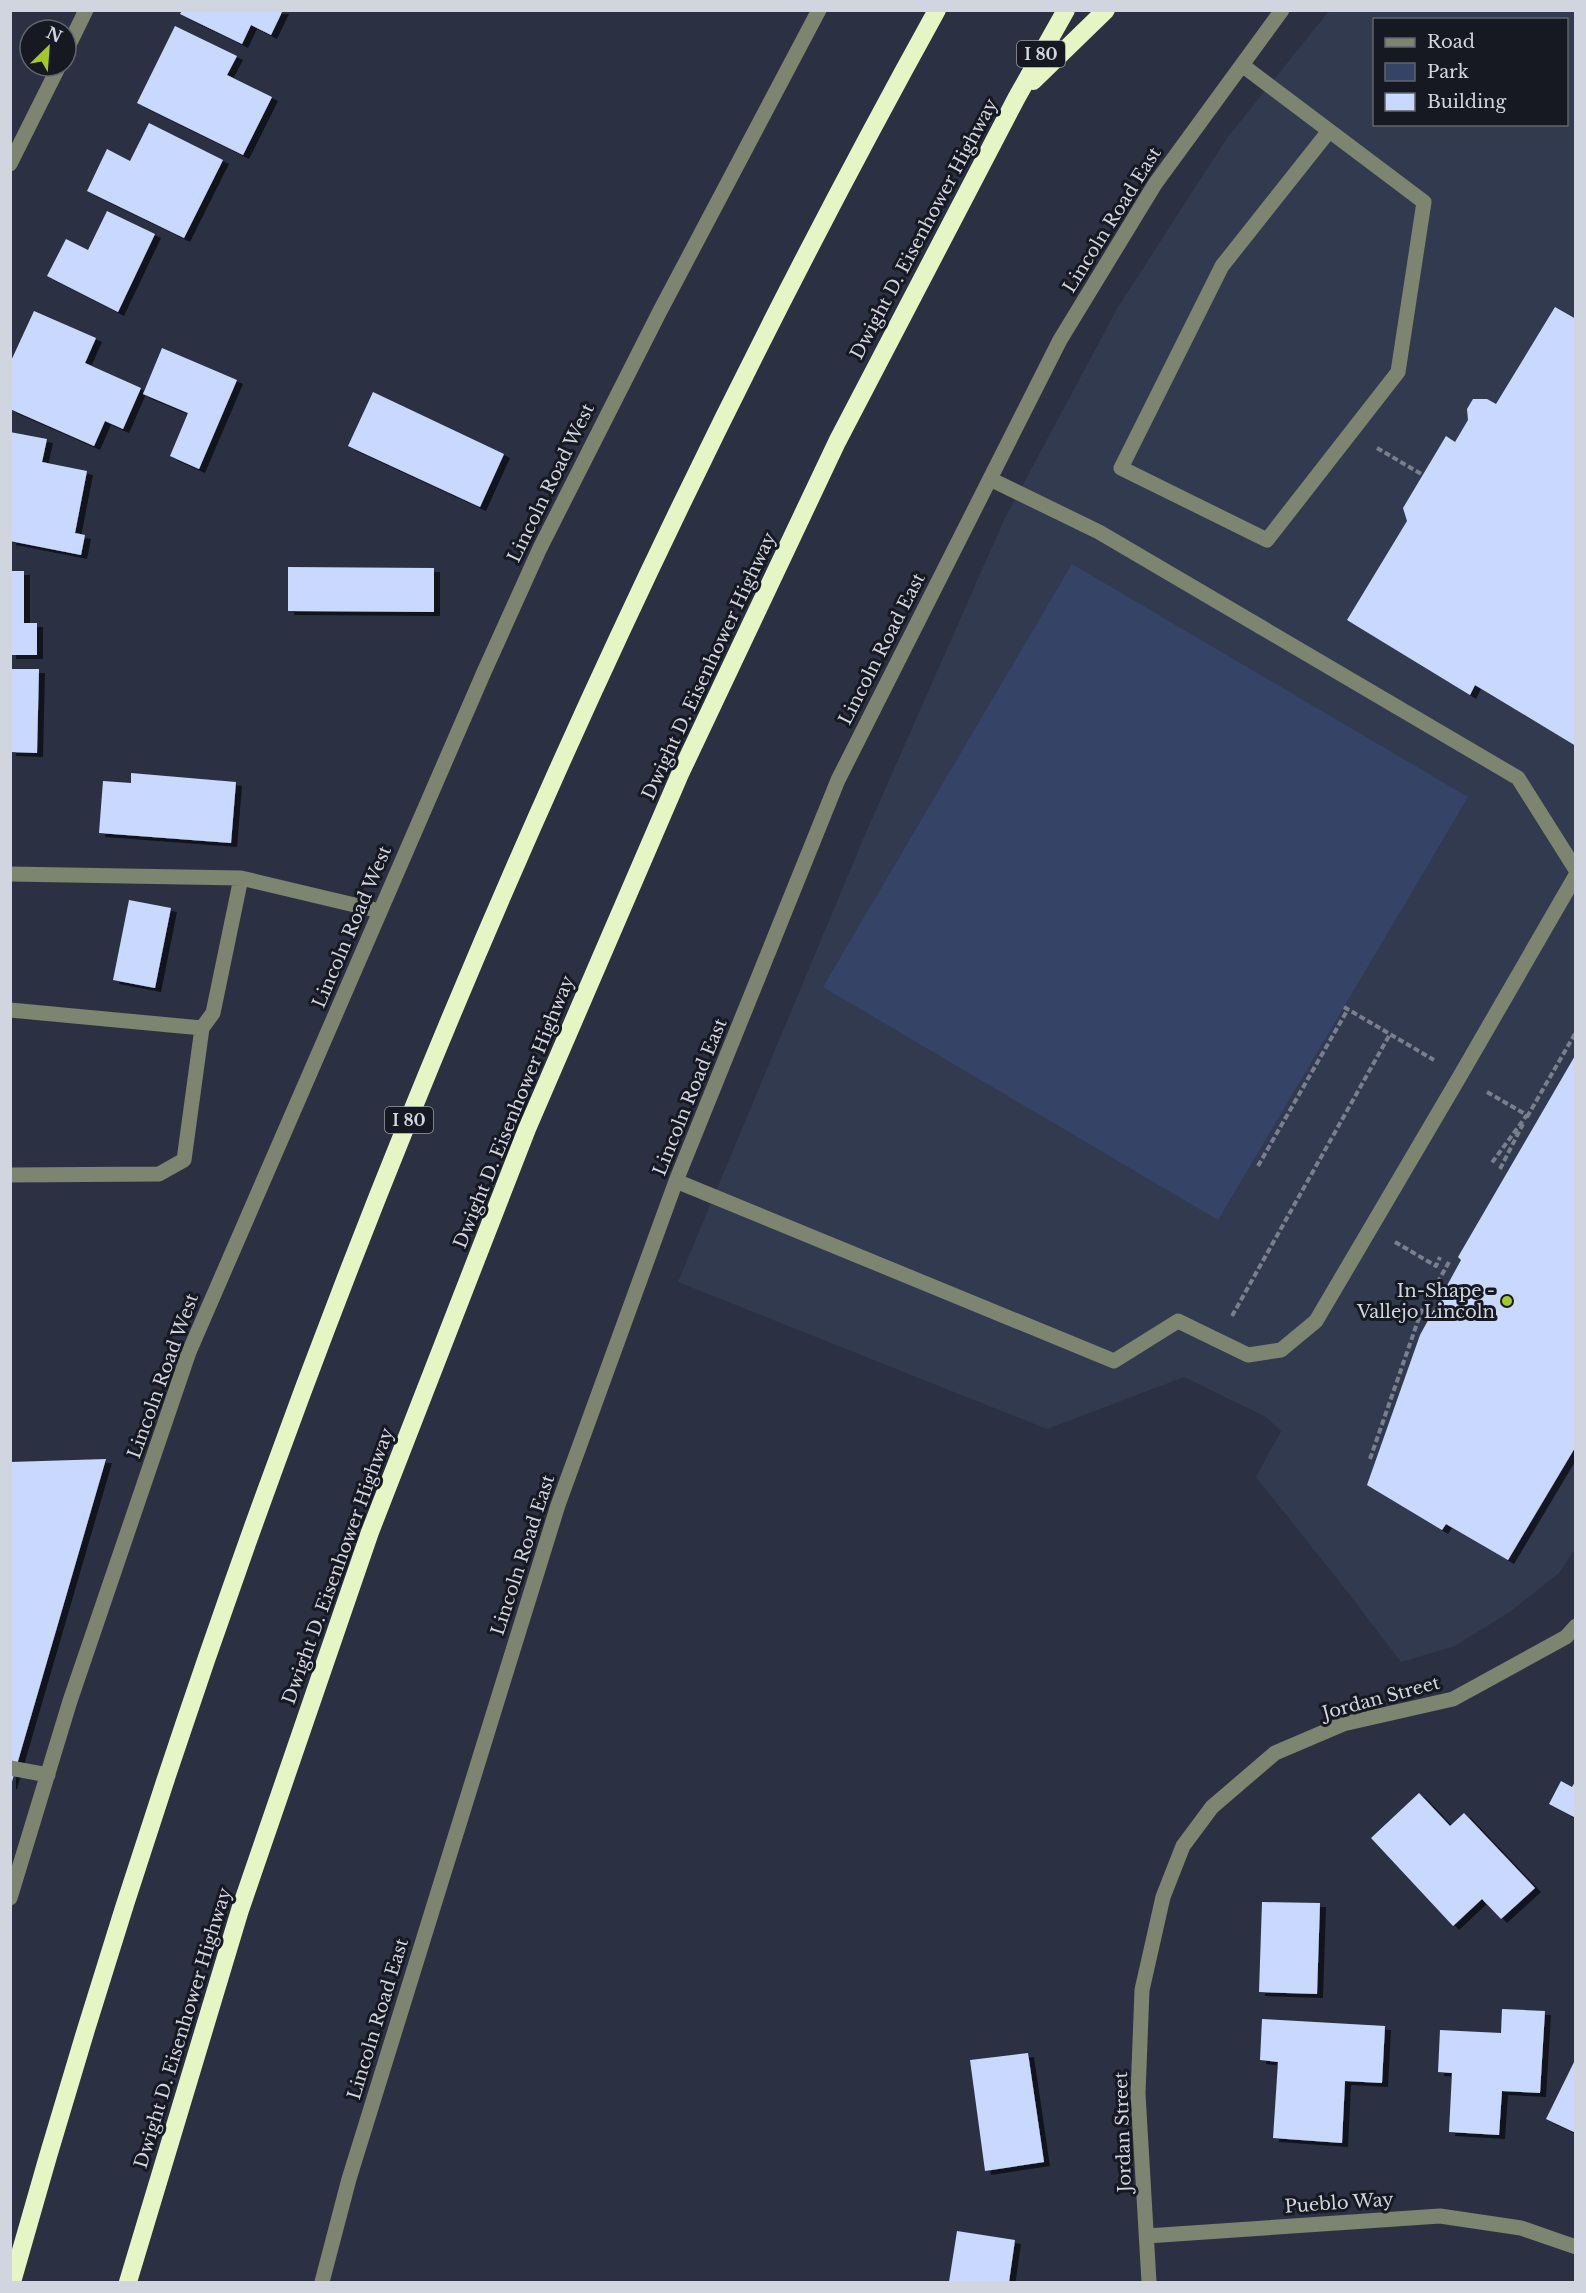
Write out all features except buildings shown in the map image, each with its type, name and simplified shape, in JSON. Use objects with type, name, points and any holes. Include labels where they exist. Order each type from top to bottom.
[{"type":"highway","name":"I 80","points":[[12,2283],[101,1979],[218,1625],[285,1437],[417,1100],[488,927],[642,587],[808,252],[937,10]]},
{"type":"highway","name":"Dwight D. Eisenhower Highway","points":[[128,2283],[240,1910],[366,1543],[527,1129],[680,774],[837,442],[1017,97],[1066,10]]},
{"type":"highway","points":[[1017,97],[1106,10]]},
{"type":"street","points":[[78,26],[86,10]]},
{"type":"street","name":"Lincoln Road West","points":[[10,1898],[70,1701],[189,1352],[540,548],[660,311],[819,10]]},
{"type":"street","name":"Lincoln Road East","points":[[322,2283],[352,2168],[558,1504],[676,1181],[838,780],[1060,340],[1155,184],[1282,10]]},
{"type":"street","points":[[1242,65],[1424,202],[1398,372],[1267,540],[1121,468],[1222,266],[1329,131]]},
{"type":"street","points":[[10,164],[53,78]]},
{"type":"street","points":[[10,128],[27,130]]},
{"type":"street","points":[[990,479],[1099,532],[1518,778],[1575,870]]},
{"type":"street","points":[[10,874],[241,878],[380,911]]},
{"type":"street","points":[[676,1181],[1114,1360],[1178,1321],[1248,1355],[1281,1350],[1316,1321],[1575,875]]},
{"type":"street","points":[[10,1175],[159,1174],[184,1160],[202,1028],[213,1013],[241,878]]},
{"type":"street","points":[[10,1010],[202,1028]]},
{"type":"street","name":"Jordan Street","points":[[1147,2236],[1138,2094],[1142,1990],[1163,1897],[1183,1846],[1212,1807],[1275,1753],[1343,1724],[1453,1699],[1566,1637],[1575,1626]]},
{"type":"street","points":[[10,1768],[48,1775]]},
{"type":"street","name":"Pueblo Way","points":[[1147,2236],[1440,2216],[1521,2228],[1575,2247]]},
{"type":"street","points":[[1147,2236],[1149,2283]]},
{"type":"path","points":[[1351,432],[1423,474]]},
{"type":"path","points":[[1258,1166],[1346,1008],[1527,1115]]},
{"type":"path","points":[[1500,1169],[1527,1115],[1575,1032]]},
{"type":"path","points":[[1219,1341],[1390,1034]]},
{"type":"path","points":[[1491,1164],[1527,1115]]},
{"type":"path","points":[[1371,1227],[1436,1266],[1440,1257]]},
{"type":"path","points":[[1370,1459],[1421,1311],[1449,1262]]},
{"type":"shaded area","points":[[1329,11],[1575,11],[1575,1549],[1559,1573],[1511,1611],[1455,1646],[1401,1662],[1256,1477],[1281,1431],[1266,1417],[1184,1377],[1047,1429],[678,1282],[864,837],[1004,520],[1118,307],[1227,138]]},
{"type":"green space","points":[[1072,564],[1468,797],[1218,1220],[823,987]]},
{"type":"place","name":"In-Shape - Vallejo Lincoln","points":[[1507,1301]]}]
